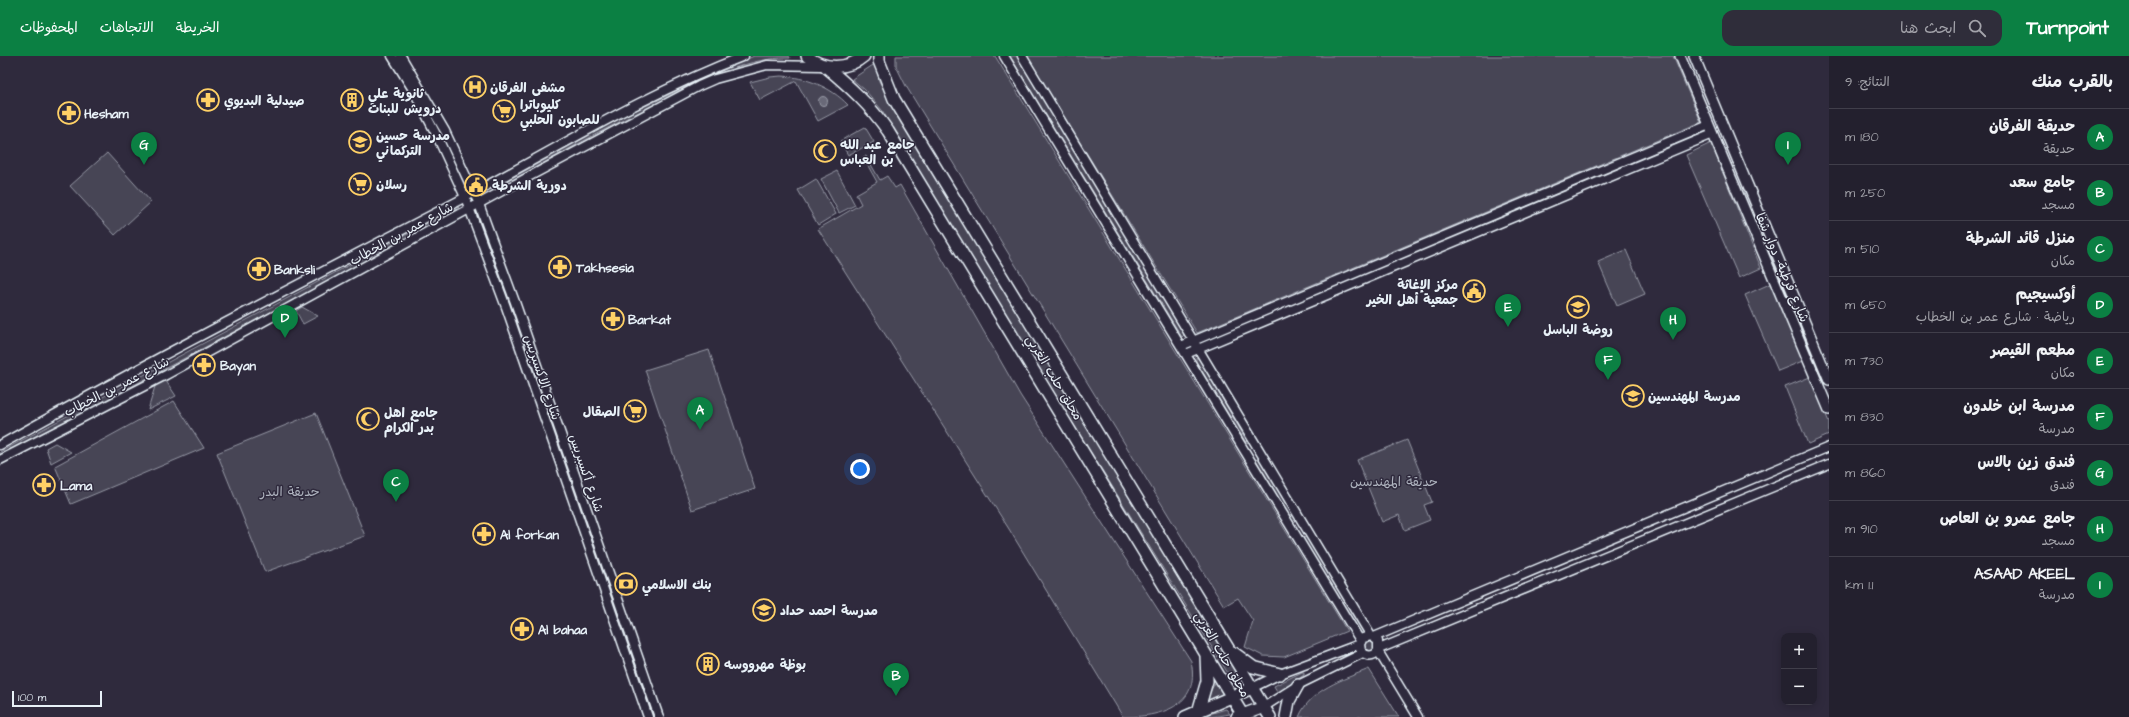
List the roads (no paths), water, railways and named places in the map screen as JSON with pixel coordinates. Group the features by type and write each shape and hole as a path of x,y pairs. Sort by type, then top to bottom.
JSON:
{"main road":[{"name":"محلق حلب الغربي","path":"807,56 824,66 858,93 874,111 888,131 1206,652 1241,717"},
{"path":"824,66 848,65 864,56"},
{"name":"محلق حلب الغربي","path":"879,56 879,61 894,100 1270,717"},
{"name":"شارع قرطبة- دوار شفا","path":"1680,56 1829,410"},
{"path":"1694,56 1829,380"},
{"path":"1789,315 1800,310"},
{"path":"1228,648 1253,667 1280,674"},
{"path":"1198,712 1207,681 1206,652"},
{"path":"1286,717 1287,706 1298,685"},
{"path":"1185,717 1232,698 1252,688"},
{"path":"1241,717 1264,707"}],"street":[{"name":"شارع الاكسبريس","path":"392,56 412,88 437,136 465,197 508,314 648,717"},
{"name":"شارع أكسبريس","path":"402,56 445,131 479,204 515,302 659,717"},
{"name":"شارع عمر بن الخطاب","path":"0,445 465,197 631,106 718,66 744,56"},
{"path":"1004,56 1291,527 1360,643 1360,649 1363,653"},
{"path":"1022,56 1302,521 1373,637 1379,643 1378,650 1418,717"},
{"name":"شارع عمر بن الخطاب","path":"0,460 166,375 469,209 715,79 767,65 824,66"},
{"path":"1181,346 1619,163 1711,130"},
{"path":"1186,354 1623,172 1711,130"},
{"path":"1619,163 1623,172"},
{"path":"1502,212 1505,221"},
{"path":"1407,252 1411,260"},
{"path":"1245,451 1256,445"},
{"path":"1252,688 1280,674 1360,643 1367,636 1373,637 1829,447"},
{"path":"1264,707 1298,685 1363,653 1372,655 1378,650 1457,616 1829,464"},
{"path":"1291,527 1302,521"},
{"path":"1560,559 1566,572"},
{"path":"1451,604 1457,616"}],"water":[{"path":"821,97 825,97 827,101 825,105 821,105 819,103 819,99"}],"place":[{"name":"مشفى الفرقان","path":"475,87"},
{"name":"صيدلية البديوي","path":"208,100"},
{"name":"ثانوية علي درويش للبنات","path":"352,100"},
{"name":"كليوباترا للصابون الحلبي","path":"504,111"},
{"name":"Hesham","path":"69,113"},
{"name":"مدرسة حسين التركماني","path":"360,142"},
{"name":"جامع عبد الله بن العباس","path":"825,151"},
{"name":"فندق زين بالاس","path":"144,165"},
{"name":"ASAAD AKEEL","path":"1788,165"},
{"name":"رسلان","path":"360,184"},
{"name":"دورية الشرطة","path":"476,185"},
{"name":"Takhsesia","path":"560,267"},
{"name":"Banksli","path":"259,269"},
{"name":"مركز الإغاثة جمعية أهل الخير","path":"1474,291"},
{"name":"روضة الباسل","path":"1578,307"},
{"name":"Barkat","path":"613,319"},
{"name":"مطعم القيصر","path":"1508,327"},
{"name":"أوكسيجيم","path":"285,338"},
{"name":"جامع عمرو بن العاص","path":"1673,340"},
{"name":"Bayan","path":"204,365"},
{"name":"مدرسة ابن خلدون","path":"1608,380"},
{"name":"مدرسة المهندسين","path":"1633,396"},
{"name":"الصقال","path":"635,411"},
{"name":"جامع اهل بدر الكرام","path":"368,419"},
{"name":"حديقة الفرقان","path":"700,430"},
{"name":"Lama","path":"44,485"},
{"name":"منزل قائد الشرطة","path":"396,502"},
{"name":"Al forkan","path":"484,534"},
{"name":"بنك الاسلامي","path":"626,584"},
{"name":"مدرسة احمد حداد","path":"764,610"},
{"name":"Al bahaa","path":"522,629"},
{"name":"بوظة مهرووسه","path":"708,664"},
{"name":"جامع سعد","path":"896,696"}],"park label":[{"name":"حديقة المهندسين","path":"1394,481"},
{"name":"حديقة البدر","path":"290,491"}]}
